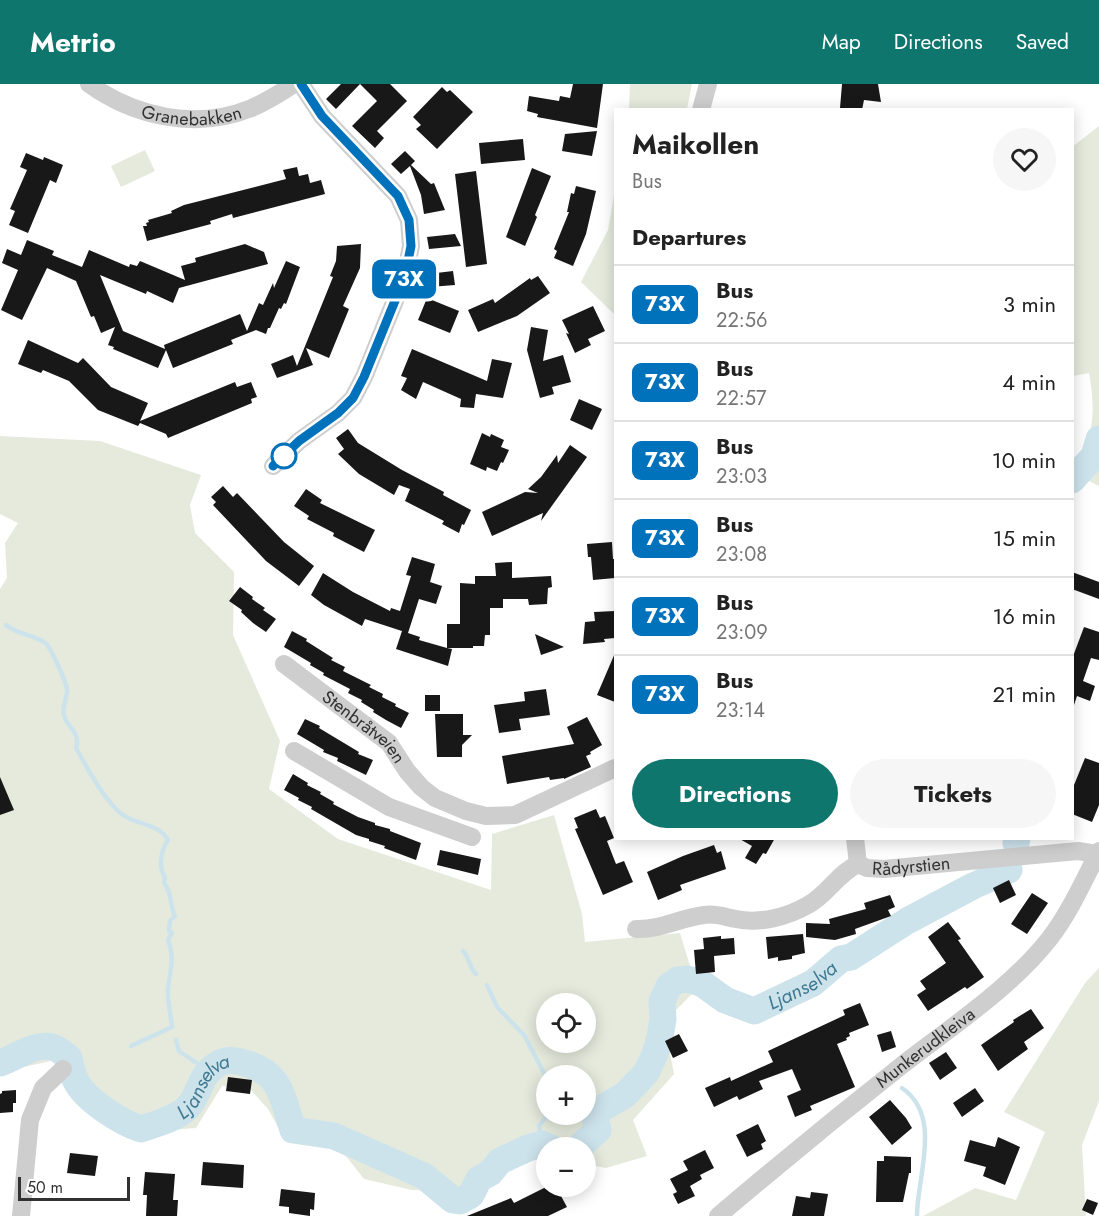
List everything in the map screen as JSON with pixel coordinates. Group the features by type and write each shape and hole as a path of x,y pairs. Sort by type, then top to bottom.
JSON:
{"street":[{"name":"Granebakken","path":"89,84 124,105 162,117 179,119 207,118 248,110 294,84"},
{"path":"273,466 299,441 338,413 353,398 364,377 405,276 411,246 409,220 398,196 322,116 302,84"},
{"path":"702,108 708,84"},
{"name":"Stenbråtveien","path":"284,664 389,743 407,771 421,787 435,798 466,811 486,816 515,815 614,768"},
{"path":"294,751 389,807 472,837"},
{"path":"424,820 435,798"},
{"path":"855,840 858,864"},
{"name":"Rådyrstien","path":"636,929 653,928 706,914 746,921 777,918 800,910 816,900 844,873 858,864 867,868 884,869 1078,851 1098,852"},
{"name":"Munkerudkleiva","path":"718,1216 822,1127 967,1015 1023,968 1050,938 1067,912 1098,852"},
{"path":"21,1216 30,1120 42,1088 63,1069"}],"shaded area":[{"path":"630,84 692,84 687,108 629,108"},
{"path":"1099,126 1099,486 1074,474 1074,464 1081,455 1090,433 1093,410 1089,373 1074,376 1074,145"},
{"path":"145,150 155,171 121,187 111,166"},
{"path":"614,195 614,314 581,282 608,230"},
{"path":"0,436 100,441 201,475 190,505 195,533 234,572 233,635 280,741 269,789 338,839 491,890 492,834 554,815 582,914 585,942 680,933 697,989 671,1015 667,1038 674,1074 633,1120 647,1156 606,1168 596,1166 596,1137 536,1137 536,1152 458,1189 412,1190 364,1179 338,1146 282,1134 268,1109 249,1088 222,1086 196,1128 134,1133 56,1060 0,1072 0,589 7,578 5,543 18,523 0,514"},
{"path":"1099,968 1099,1101 1082,1145 1086,1216 923,1216 975,1188 1016,1200 1045,1132 1004,1112 1085,983"}],"building":[{"path":"341,84 360,84 336,109 326,99"},
{"path":"360,84 390,84 407,101 377,131 384,138 375,148 352,126 377,101"},
{"path":"573,84 603,84 597,128 537,117 538,114 527,111 529,96 559,101 560,96 570,98"},
{"path":"842,84 878,84 881,102 864,100 862,108 840,108"},
{"path":"442,87 447,92 450,90 473,112 437,149 416,129 421,125 413,117"},
{"path":"597,131 592,156 562,151 565,134"},
{"path":"523,139 525,160 481,164 479,143"},
{"path":"405,151 415,161 411,165 431,184 434,183 445,210 424,214 421,195 410,166 401,174 391,164"},
{"path":"26,153 63,165 56,183 50,180 28,233 9,225 15,211 10,209 27,170 20,167"},
{"path":"297,167 299,176 308,174 310,183 321,180 325,194 233,218 232,214 210,221 211,224 147,241 143,226 147,226 148,220 172,213 171,211 184,205 286,179 283,170"},
{"path":"532,168 551,176 525,246 506,237"},
{"path":"476,171 487,264 466,267 455,174"},
{"path":"576,186 596,191 586,234 573,266 554,258 557,251 554,249 569,212 567,212 571,193 574,194"},
{"path":"455,234 461,246 429,249 427,237"},
{"path":"27,240 54,251 52,255 82,267 89,250 129,267 130,264 137,266 140,261 185,280 181,266 196,262 195,258 245,244 264,252 268,264 179,288 173,303 147,291 146,294 100,275 123,331 165,349 164,345 240,314 247,331 259,303 263,305 273,283 274,288 286,261 300,267 286,304 284,303 281,309 279,308 266,334 256,330 231,340 233,344 173,368 166,350 158,368 108,345 115,327 101,333 94,316 91,317 76,281 47,268 22,320 1,310 18,270 2,263 7,249 21,255"},
{"path":"361,244 360,268 343,306 349,309 329,358 306,348 313,365 277,378 271,364 293,355 297,366 333,277 330,276 336,261 337,246"},
{"path":"453,271 455,285 430,287 428,274"},
{"path":"538,276 550,293 517,316 478,332 468,310 493,299 495,303 530,278 531,280"},
{"path":"427,298 459,311 450,333 418,320"},
{"path":"593,306 605,331 588,339 591,345 575,353 562,320"},
{"path":"531,327 548,330 543,361 563,355 571,382 552,387 554,394 540,398 527,350"},
{"path":"28,340 78,363 83,358 111,387 148,403 140,421 235,382 237,387 251,382 257,397 251,399 252,403 168,438 166,434 140,423 138,426 98,410 69,381 43,370 41,373 18,364"},
{"path":"412,349 487,381 492,359 512,363 503,398 476,394 474,408 460,407 461,399 423,382 416,399 401,390 407,378 401,376"},
{"path":"579,399 602,409 592,430 570,420"},
{"path":"348,429 358,443 471,510 459,533 442,524 444,521 405,501 410,489 399,485 394,495 359,474 338,454 344,449 336,438"},
{"path":"482,433 504,440 501,447 509,450 497,471 487,467 486,471 470,464"},
{"path":"570,445 587,457 541,521 543,513 492,536 482,512 525,492 538,493 528,489 541,477 557,455 558,463"},
{"path":"223,486 233,497 237,493 284,542 314,566 299,586 266,561 213,505 216,502 211,497"},
{"path":"306,489 322,500 320,503 375,530 364,552 307,519 309,516 294,506"},
{"path":"612,542 614,578 593,580 591,557 588,557 587,544"},
{"path":"412,557 435,564 430,582 442,586 436,604 419,599 408,633 365,619 362,626 311,595 323,573 390,611 391,608 400,611 411,576 406,575"},
{"path":"512,562 512,578 551,576 552,587 548,588 547,604 529,605 528,599 503,599 503,608 490,608 490,635 485,635 484,646 447,648 447,624 460,624 460,583 475,584 475,576 496,576 495,563"},
{"path":"1074,573 1099,582 1099,599 1074,590"},
{"path":"240,587 265,608 263,610 276,619 266,632 229,601"},
{"path":"614,611 614,638 604,639 605,642 583,644 585,622 595,621 594,612"},
{"path":"1084,627 1099,632 1099,660 1091,658 1083,681 1095,686 1090,701 1077,696 1074,705 1074,654"},
{"path":"292,631 333,658 331,660 345,667 343,671 371,685 369,687 383,694 382,697 409,713 401,728 373,712 374,710 361,702 362,700 348,693 350,689 323,675 324,673 310,665 311,663 284,647"},
{"path":"402,631 420,637 419,640 452,649 448,666 396,649"},
{"path":"535,634 564,647 541,655"},
{"path":"614,655 614,702 597,695"},
{"path":"546,689 550,715 519,719 521,730 499,733 494,705 525,701 524,692"},
{"path":"425,695 440,695 440,711 425,711"},
{"path":"435,714 463,714 463,735 472,735 462,745 462,757 437,757"},
{"path":"587,717 602,745 586,756 591,767 564,779 550,780 549,777 507,784 502,756 574,744 567,727"},
{"path":"305,719 320,726 319,728 359,752 358,754 373,760 366,775 337,761 338,758 323,752 324,750 297,734"},
{"path":"1085,758 1099,763 1099,805 1092,822 1074,815 1074,785"},
{"path":"293,774 321,792 320,794 334,802 333,804 375,825 421,843 416,860 356,835 298,800 299,798 284,790"},
{"path":"0,777 14,810 0,815"},
{"path":"596,809 600,818 605,816 614,838 607,841 616,864 624,861 633,882 603,895 575,829 578,828 574,818"},
{"path":"742,840 774,840 766,854 763,853 756,864 745,858 752,846"},
{"path":"714,845 717,853 721,851 726,869 680,885 682,890 658,900 647,872"},
{"path":"440,850 481,859 478,875 437,865"},
{"path":"1009,880 1016,895 1000,903 993,888"},
{"path":"1032,893 1048,903 1027,934 1011,924"},
{"path":"890,895 895,907 888,910 891,916 855,929 856,934 835,940 806,937 806,923 830,924 829,919 866,909 864,903"},
{"path":"948,922 984,977 928,1011 917,995 926,989 920,981 946,963 928,937"},
{"path":"803,934 805,953 792,956 792,959 778,961 778,957 768,959 766,937"},
{"path":"721,936 721,939 734,938 735,954 714,956 715,972 696,974 694,950 704,949 703,938"},
{"path":"860,1003 869,1025 849,1033 847,1040 837,1044 855,1087 810,1106 812,1110 795,1117 787,1096 801,1090 792,1069 759,1081 763,1089 739,1100 737,1096 714,1107 705,1088 730,1077 731,1081 773,1062 768,1051 845,1015 843,1010"},
{"path":"1031,1009 1044,1028 1024,1042 1028,1049 998,1071 981,1045"},
{"path":"891,1031 896,1047 882,1052 877,1035"},
{"path":"679,1034 688,1051 673,1058 665,1041"},
{"path":"946,1052 957,1068 940,1080 929,1063"},
{"path":"228,1077 252,1080 250,1094 226,1091"},
{"path":"975,1088 984,1101 962,1117 953,1103"},
{"path":"16,1090 13,1112 0,1113 2,1091"},
{"path":"890,1100 912,1128 892,1145 869,1117"},
{"path":"758,1124 766,1141 761,1144 763,1149 747,1157 736,1135"},
{"path":"998,1137 1020,1147 1005,1185 983,1176 986,1167 964,1161 970,1140 995,1147"},
{"path":"705,1150 714,1168 700,1175 702,1179 690,1186 695,1196 678,1204 673,1194 677,1192 670,1179 688,1170 683,1161"},
{"path":"70,1153 98,1156 95,1176 67,1173"},
{"path":"884,1156 911,1157 911,1173 909,1173 903,1202 876,1202 877,1161 884,1161"},
{"path":"203,1162 244,1165 243,1188 201,1185"},
{"path":"145,1172 175,1174 173,1200 178,1200 177,1216 146,1216 147,1195 143,1195"},
{"path":"281,1189 315,1193 314,1210 310,1209 310,1216 289,1213 289,1207 279,1206"},
{"path":"536,1192 536,1197 562,1197 567,1207 548,1216 467,1216 511,1198 514,1203"},
{"path":"811,1192 828,1194 824,1216 792,1216 796,1196 810,1198"},
{"path":"1087,1199 1098,1203 1093,1215 1082,1210"}],"waterway":[{"name":"Ljanselva","path":"1074,478 1094,456 1099,439"},
{"path":"6,625 15,631 44,642 50,650 67,688 64,712 77,738 76,748 105,796 123,815 151,826 168,840 162,853 161,864 165,877 164,883 169,891 175,916 170,921 169,931 172,933 168,940 172,958 168,994 172,1027 131,1046"},
{"name":"Ljanselva","path":"590,1137 598,1130 595,1117 599,1110 625,1095 646,1073 660,1037 663,1019 662,1001 669,986 678,980 688,979 703,984 725,1000 754,1011 813,983 841,959 851,957 907,921 1009,870"},
{"path":"463,951 476,974"},
{"path":"487,985 497,1007 524,1035 540,1065"},
{"path":"176,1040 179,1051 201,1066 205,1075"},
{"name":"Ljanselva","path":"0,1063 26,1051 45,1046 52,1047 69,1058 75,1078 87,1096 114,1116 141,1129 171,1118 187,1108 205,1076 215,1066 227,1061 255,1066 265,1072 278,1087 293,1130 334,1136 424,1176 453,1200 460,1201 471,1195 479,1179 490,1173 500,1161 536,1146"},
{"path":"902,1088 914,1100 922,1114 925,1130 917,1216"},
{"path":"540,1125 541,1137"}],"bus line":[{"name":"73X","path":"273,466 307,434 348,405 359,389 405,276 411,246 409,220 398,196 322,116 301,84"}]}
